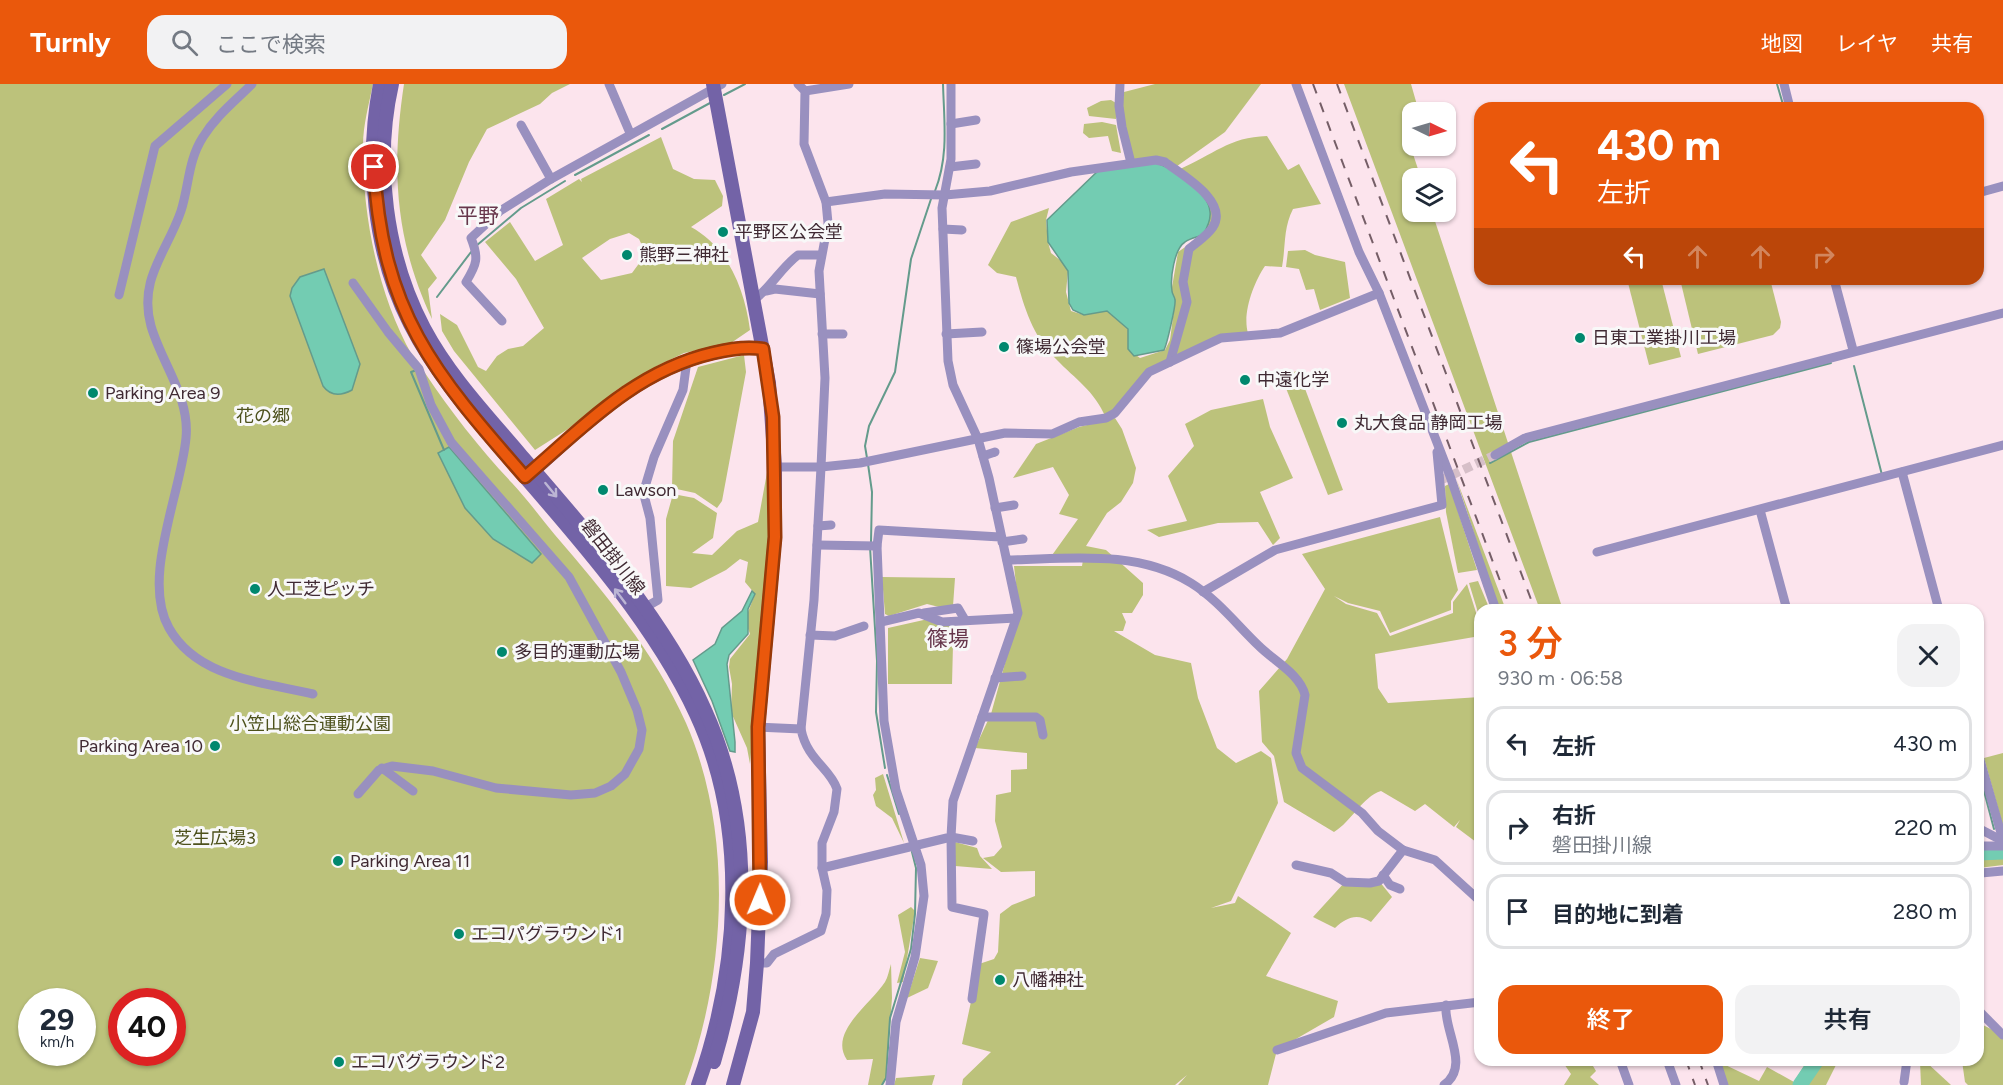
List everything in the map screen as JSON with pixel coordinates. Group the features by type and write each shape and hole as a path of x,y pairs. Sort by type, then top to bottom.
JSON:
{"main road":[{"name":"磐田掛川線","path":"380,84 373,153 376,206 385,257 396,295 410,324 442,377 464,406 530,473 644,609 675,654 705,709 726,770 738,831 742,889 738,955 725,1023 708,1085"},
{"name":"磐田掛川線","path":"392,84 385,126 385,180 400,271 424,328 446,365 530,473 652,638 678,680 708,744 727,822 732,891 725,973 706,1063 698,1085"},
{"path":"717,85 770,394 775,467 775,537 758,727 761,862 757,963 753,1012 733,1085"},
{"path":"530,473 620,396 655,373 687,360 729,350 752,347 763,349"}],"street":[{"path":"119,295 155,146 227,84"},
{"path":"252,84 219,114 201,139 193,159 181,210 154,265 151,281 149,314 152,327 183,401 187,427 185,451 159,571 158,596 169,628 180,645 202,663 228,673 313,694"},
{"path":"609,84 630,133"},
{"path":"757,963 767,963 774,954 822,931 826,914 827,890 822,868 822,843 834,812 837,789 812,758 803,741 801,729 817,545 825,378 820,294 821,255 828,224 826,202 804,144 802,87 849,84"},
{"path":"951,84 950,167 936,194 943,229 946,334 953,385 978,438 1016,602 1016,618 953,801 952,907 984,914 972,999"},
{"path":"1120,84 1119,106 1131,163"},
{"path":"1296,84 1359,252 1379,292 1436,441 1494,604"},
{"path":"1784,84 1788,102"},
{"path":"502,321 466,282 478,254 471,238 500,211 551,179 717,85"},
{"path":"951,124 965,124 976,120"},
{"path":"521,125 551,179"},
{"path":"826,202 885,194 990,191 1071,172 1156,160 1165,162 1210,197 1216,213 1215,224 1209,233 1189,249 1183,282 1187,302 1170,362"},
{"path":"950,167 976,164"},
{"path":"1984,191 2003,186"},
{"path":"943,229 962,230"},
{"path":"754,300 766,291 782,270 798,255 821,255"},
{"path":"353,283 388,332 419,369 431,405 451,442 569,577 621,672 637,710 642,730 639,749 625,774 604,789 579,795 496,788 423,769 392,766 382,768 358,794"},
{"path":"1836,285 1853,350"},
{"path":"766,291 775,289 820,294"},
{"path":"775,467 821,467 860,463 1005,433 1052,434 1080,422 1106,418 1115,413 1149,372 1221,338 1280,333 1379,292"},
{"path":"1495,455 1525,438 1853,350 2003,313"},
{"path":"946,334 982,332"},
{"path":"822,334 843,334"},
{"path":"644,609 658,600 645,487 654,457 682,390 687,360"},
{"path":"1203,592 1275,550 1442,505 1436,441"},
{"path":"1597,552 2003,445"},
{"path":"983,456 995,452"},
{"path":"1902,472 1937,604"},
{"path":"995,508 1014,505"},
{"path":"1760,510 1784,604"},
{"path":"818,526 831,525"},
{"path":"890,1085 896,1022 915,957 924,896 916,845 897,790 884,721 877,546 879,530 1023,539"},
{"path":"817,545 877,546"},
{"path":"1007,560 1137,561 1190,582 1274,661 1298,679 1303,687 1305,695 1296,753 1302,768 1362,813 1378,831 1403,850 1435,860 1474,896"},
{"path":"881,622 922,614 942,622 1016,618"},
{"path":"810,635 835,636 864,626"},
{"path":"995,678 1022,676"},
{"path":"982,717 1036,717 1040,720 1043,735"},
{"path":"758,727 801,729"},
{"path":"382,768 413,791"},
{"path":"1984,769 1998,806 2003,840"},
{"path":"1984,831 2003,840"},
{"path":"822,868 951,837 973,841"},
{"path":"1984,846 2003,846"},
{"path":"1296,865 1331,873 1345,882 1357,884 1379,881 1403,850"},
{"path":"1984,873 2003,871"},
{"path":"1383,876 1390,885 1400,889"},
{"path":"1277,1050 1386,1013 1474,1003"},
{"path":"1446,1005 1445,1016 1456,1059 1448,1084"},
{"path":"1984,1017 2003,1035"},
{"path":"1622,1066 1629,1085"},
{"path":"1669,1066 1676,1085"},
{"path":"1718,1066 1724,1085"},
{"path":"1904,1082 1906,1066"}],"green space":[{"name":"小笠山総合運動公園","path":"0,84 373,84 363,137 366,201 375,257 401,333 415,360 477,444 523,495 592,579 644,648 686,723 701,766 712,810 718,857 719,904 716,951 709,997 699,1042 685,1085 0,1085"},
{"path":"404,84 570,84 552,93 540,104 487,129 469,162 445,220 421,255 437,278 428,289 432,319 410,261 399,204 398,146"},
{"path":"1155,84 1261,84 1225,132 1173,169 1135,163 1120,117 1124,92"},
{"path":"1344,84 1411,84 1416,102 1402,102 1402,156 1414,156 1418,168 1402,168 1402,222 1435,222 1561,604 1538,604"},
{"path":"1111,100 1116,103 1116,119 1089,116 1087,108 1101,101"},
{"path":"1102,122 1116,125 1121,153 1112,151 1108,136 1089,138 1083,133 1084,124"},
{"path":"1267,136 1288,170 1299,164 1321,204 1293,209 1286,230 1282,267 1265,266 1253,289 1248,307 1248,333 1220,337 1162,365 1106,418 1096,400 1041,341 1026,310 1016,277 997,273 988,265 1011,222 1049,208 1046,220 1048,242 1051,253 1065,264 1068,271 1066,292 1071,311 1084,315 1107,311 1128,329 1128,349 1140,358 1165,350 1170,340 1175,302 1171,293 1178,252 1204,234 1210,216 1180,169 1231,143"},
{"path":"661,137 673,169 694,179 715,180 723,196 722,206 691,227 715,246 725,258 739,285 750,330 731,343 684,353 657,366 618,389 568,429 535,450 454,351 442,331 440,314 457,325 478,367 486,371 497,356 508,349 523,346 544,328 516,279 485,242 510,222 535,261 563,245 546,199 579,179 582,182 581,179","holes":["629,233 639,239 646,254 632,273 601,280 582,258 610,239"]},
{"path":"1305,250 1315,255 1345,262 1350,298 1320,310 1314,289 1306,290 1299,269 1286,267 1288,251"},
{"path":"1629,285 1663,285 1681,357 1649,365"},
{"path":"1681,285 1772,285 1781,322 1780,328 1773,335 1698,354"},
{"path":"744,355 746,372 722,501 717,508 695,493 672,488 673,441 698,367"},
{"path":"1298,370 1343,490 1328,495 1282,378"},
{"path":"1263,399 1270,427 1293,478 1260,492 1280,538 1273,545 1258,522 1218,523 1159,537 1147,530 1187,521 1168,476 1194,446 1185,424 1211,410"},
{"path":"1115,418 1122,429 1136,468 1133,483 1121,502 1107,513 1086,546 1106,550 1143,583 1143,595 1132,613 1122,613 1126,622 1123,631 1114,631 1155,655 1191,663 1198,698 1217,748 1236,763 1261,751 1271,758 1278,803 1231,901 1211,908 1235,903 1238,896 1291,933 1266,976 1338,1001 1334,1017 1277,1050 1268,1085 1178,1085 1187,1075 1175,1085 962,1085 963,1079 991,1052 962,1044 979,964 994,959 998,952 1000,914 1012,905 1035,896 1035,871 1001,872 983,858 994,856 1002,847 995,821 996,795 1011,792 1011,770 1027,769 1027,753 975,748 991,714 1019,612 1014,566 1082,566 1083,560 1050,558 1078,519 1059,514 1069,495 1053,467 1013,478 1036,444 1079,427"},
{"path":"770,456 771,522 750,764 747,748 731,712 732,684 729,667 730,659 750,634 745,620 755,594 745,582 748,562 740,559 726,570 691,588 666,586 666,519 673,494 694,498 717,513 713,538 692,553 712,555 737,531 758,522"},
{"path":"1456,478 1504,604 1497,604"},
{"path":"1449,484 1477,570 1458,573 1446,512 1445,486"},
{"path":"1440,517 1458,590 1451,601 1451,610 1390,633 1380,611 1348,603 1334,596 1346,604 1377,613 1390,636 1453,613 1453,602 1467,584 1474,606 1474,637 1375,654 1378,688 1388,703 1474,697 1474,840 1456,827 1460,820 1454,827 1425,804 1415,811 1381,791 1368,798 1334,832 1284,802 1274,756 1262,742 1259,691 1287,659 1325,589 1302,554"},
{"path":"882,577 955,578 953,606 947,609 927,604 889,616 885,614"},
{"path":"1478,581 1488,604 1475,604 1469,583"},
{"path":"937,617 958,632 960,637 953,645 952,684 888,684 888,628"},
{"path":"2003,753 2003,826 1984,758"},
{"path":"883,774 904,843 892,818 876,806 873,795 876,790 875,778"},
{"path":"955,842 977,848 980,856 992,869 955,866"},
{"path":"2003,848 2003,865 1984,867 1984,849"},
{"path":"1379,881 1392,897 1371,922 1357,917 1344,921 1335,928 1313,917 1345,882"},
{"path":"911,907 915,911 903,982 897,983 905,952 898,915"},
{"path":"920,958 938,961 928,988 907,998"},
{"path":"891,964 892,998 886,1078 882,1085 868,1085 873,1059 847,1060 843,1050 843,1039 854,1019 885,982"},
{"path":"1984,1026 2003,1035 2003,1085 1968,1085 1965,1082 1963,1066 1984,1066"},
{"path":"1565,1066 1593,1066 1596,1071 1590,1077 1599,1085 1564,1085 1571,1074"},
{"path":"1719,1066 1728,1066 1759,1081 1767,1067 1794,1082 1804,1066 1836,1066 1826,1085 1726,1085"},
{"path":"1920,1066 1930,1066 1951,1085 1921,1085"},
{"path":"935,1075 932,1085 894,1085 896,1078"}],"shaded area":[{"path":"1154,163 1179,174 1196,188 1208,204 1210,218 1203,235 1185,242 1178,251 1172,272 1172,292 1175,303 1164,350 1134,356 1128,349 1128,329 1107,311 1084,315 1073,310 1069,303 1068,271 1048,242 1047,220 1101,168"},
{"path":"324,269 360,364 352,390 340,394 333,394 323,386 290,296 292,288 300,277"},
{"path":"449,447 541,554 532,563 493,539 465,508 438,453"},
{"path":"752,591 755,594 748,609 748,634 729,655 727,664 735,752 730,751 712,701 693,660 715,644 722,628 742,611"}],"waterway":[{"path":"724,95 745,84"},
{"path":"935,191 944,152 943,84"},
{"path":"1777,84 1782,102"},
{"path":"662,129 710,103"},
{"path":"575,175 649,135"},
{"path":"476,246 521,208 565,181"},
{"path":"867,458 865,446 869,426 895,372 911,259 931,199"},
{"path":"437,297 471,252"},
{"path":"1490,463 1529,442 1831,363"},
{"path":"1854,366 1882,475"},
{"path":"414,371 411,372 444,450"},
{"path":"868,464 872,492 871,542"},
{"path":"870,547 877,661 876,712 885,768"},
{"path":"887,775 899,814"},
{"path":"1984,791 1994,829"},
{"path":"882,1085 886,1078 890,1018 911,949 915,914 916,868 912,852"},
{"path":"1984,853 2003,852"},
{"path":"1800,1085 1813,1066"}],"tunnel":[{"path":"1439,481 1495,455"}],"railway":[{"path":"1313,84 1509,604"},
{"path":"1337,84 1533,604"},
{"path":"1688,1066 1695,1085"},
{"path":"1701,1066 1708,1085"}],"place":[{"name":"平野区公会堂","path":"723,232"},
{"name":"熊野三神社","path":"627,255"},
{"name":"日東工業掛川工場","path":"1580,338"},
{"name":"篠場公会堂","path":"1004,347"},
{"name":"中遠化学","path":"1245,380"},
{"name":"Parking Area 9","path":"93,393"},
{"name":"丸大食品 静岡工場","path":"1342,423"},
{"name":"Lawson","path":"603,490"},
{"name":"人工芝ピッチ","path":"255,589"},
{"name":"多目的運動広場","path":"502,652"},
{"name":"Parking Area 10","path":"215,746"},
{"name":"Parking Area 11","path":"338,861"},
{"name":"エコパグラウンド1","path":"459,934"},
{"name":"八幡神社","path":"1000,980"},
{"name":"エコパグラウンド2","path":"339,1062"}],"district":[{"name":"平野","path":"478,215"},
{"name":"篠場","path":"948,638"}],"route":[{"path":"374,167 376,206 387,266 396,295 410,324 431,361 464,406 525,477 603,408 655,373 700,356 752,347 763,349 773,417 775,537 758,727 761,779 760,900"}],"park label":[{"name":"花の郷","path":"263,416"},
{"name":"芝生広場3","path":"215,838"}]}
